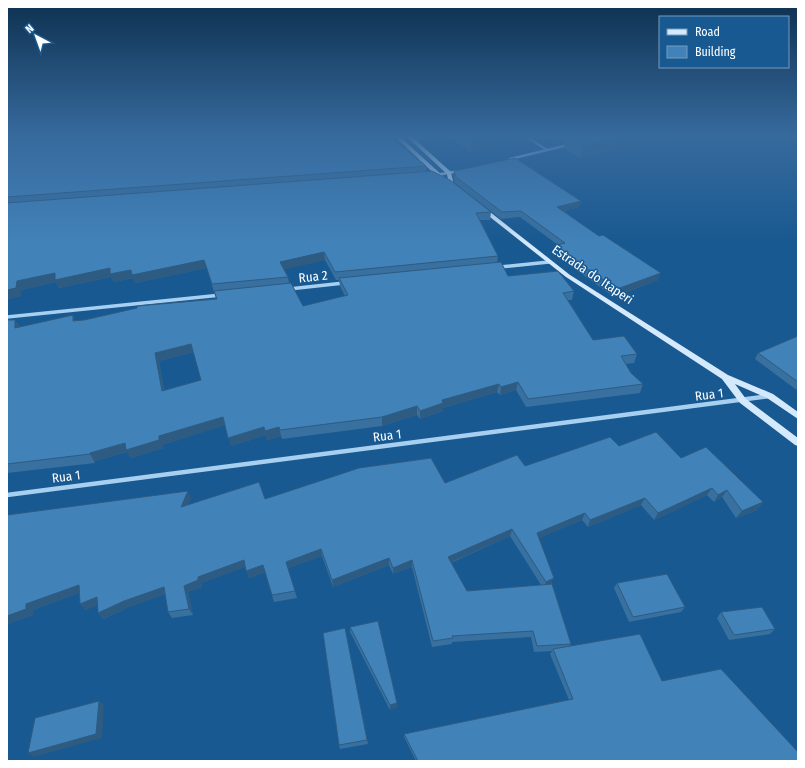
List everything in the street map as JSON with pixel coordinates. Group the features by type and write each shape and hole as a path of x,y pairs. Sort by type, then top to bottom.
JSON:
{"street":[{"path":"433,171 458,190"},
{"path":"446,171 448,173 452,185"},
{"path":"429,176 459,171"},
{"name":"Estrada do Itaperi","path":"476,204 549,262 725,377 770,396 798,416"},
{"path":"494,268 549,262"},
{"name":"Rua 2","path":"282,289 353,282"},
{"path":"7,317 227,295"},
{"name":"Estrada do Itaperi","path":"725,377 743,401 798,443"},
{"name":"Rua 1","path":"7,495 743,401 770,396"}],"building":[{"path":"7,171 361,171 7,197"},
{"path":"432,171 450,180 491,212 476,213 498,256 335,272 324,252 280,262 288,277 212,284 204,260 132,275 131,270 110,274 110,268 55,280 55,273 17,281 16,288 7,290 7,203"},
{"path":"454,171 535,171 581,201 557,207 599,236 603,235 661,273 617,289 554,246 565,243 521,211 502,212 456,177"},
{"path":"501,262 508,276 558,271 574,291 563,293 593,340 624,336 637,354 621,356 631,373 643,384 528,399 518,382 501,387 499,384 442,400 443,403 420,411 417,406 382,417 280,430 279,427 265,431 264,427 228,438 223,417 159,436 159,440 126,450 125,443 90,454 7,464 7,320 15,320 15,328 73,315 73,321 84,320 137,308 137,306 217,299 214,291 291,283 303,306 348,295 339,278","holes":["191,344 201,380 162,391 155,353"]},
{"path":"798,336 798,382 758,353"},
{"path":"656,432 681,458 706,447 763,502 742,511 727,490 718,495 712,488 658,513 645,498 590,520 585,513 537,533 554,578 546,582 512,529 448,557 467,591 552,584 571,644 537,646 533,631 452,636 453,638 433,641 412,560 393,568 389,558 332,580 321,549 286,562 295,591 272,595 263,565 246,571 244,560 198,577 198,580 184,586 189,609 168,612 164,587 124,601 98,613 97,597 80,604 79,585 26,604 26,609 7,616 7,515 188,491 181,507 259,482 265,499 359,468 431,458 445,483 517,455 525,466 610,437 619,446"},
{"path":"667,574 685,607 633,617 617,583"},
{"path":"762,607 775,629 734,635 721,612"},
{"path":"378,621 397,703 390,705 350,627"},
{"path":"345,628 367,740 339,745 323,633"},
{"path":"640,634 662,681 721,669 798,752 798,761 418,761 404,734 573,699 553,649"},
{"path":"99,701 96,734 28,753 35,718"}]}
